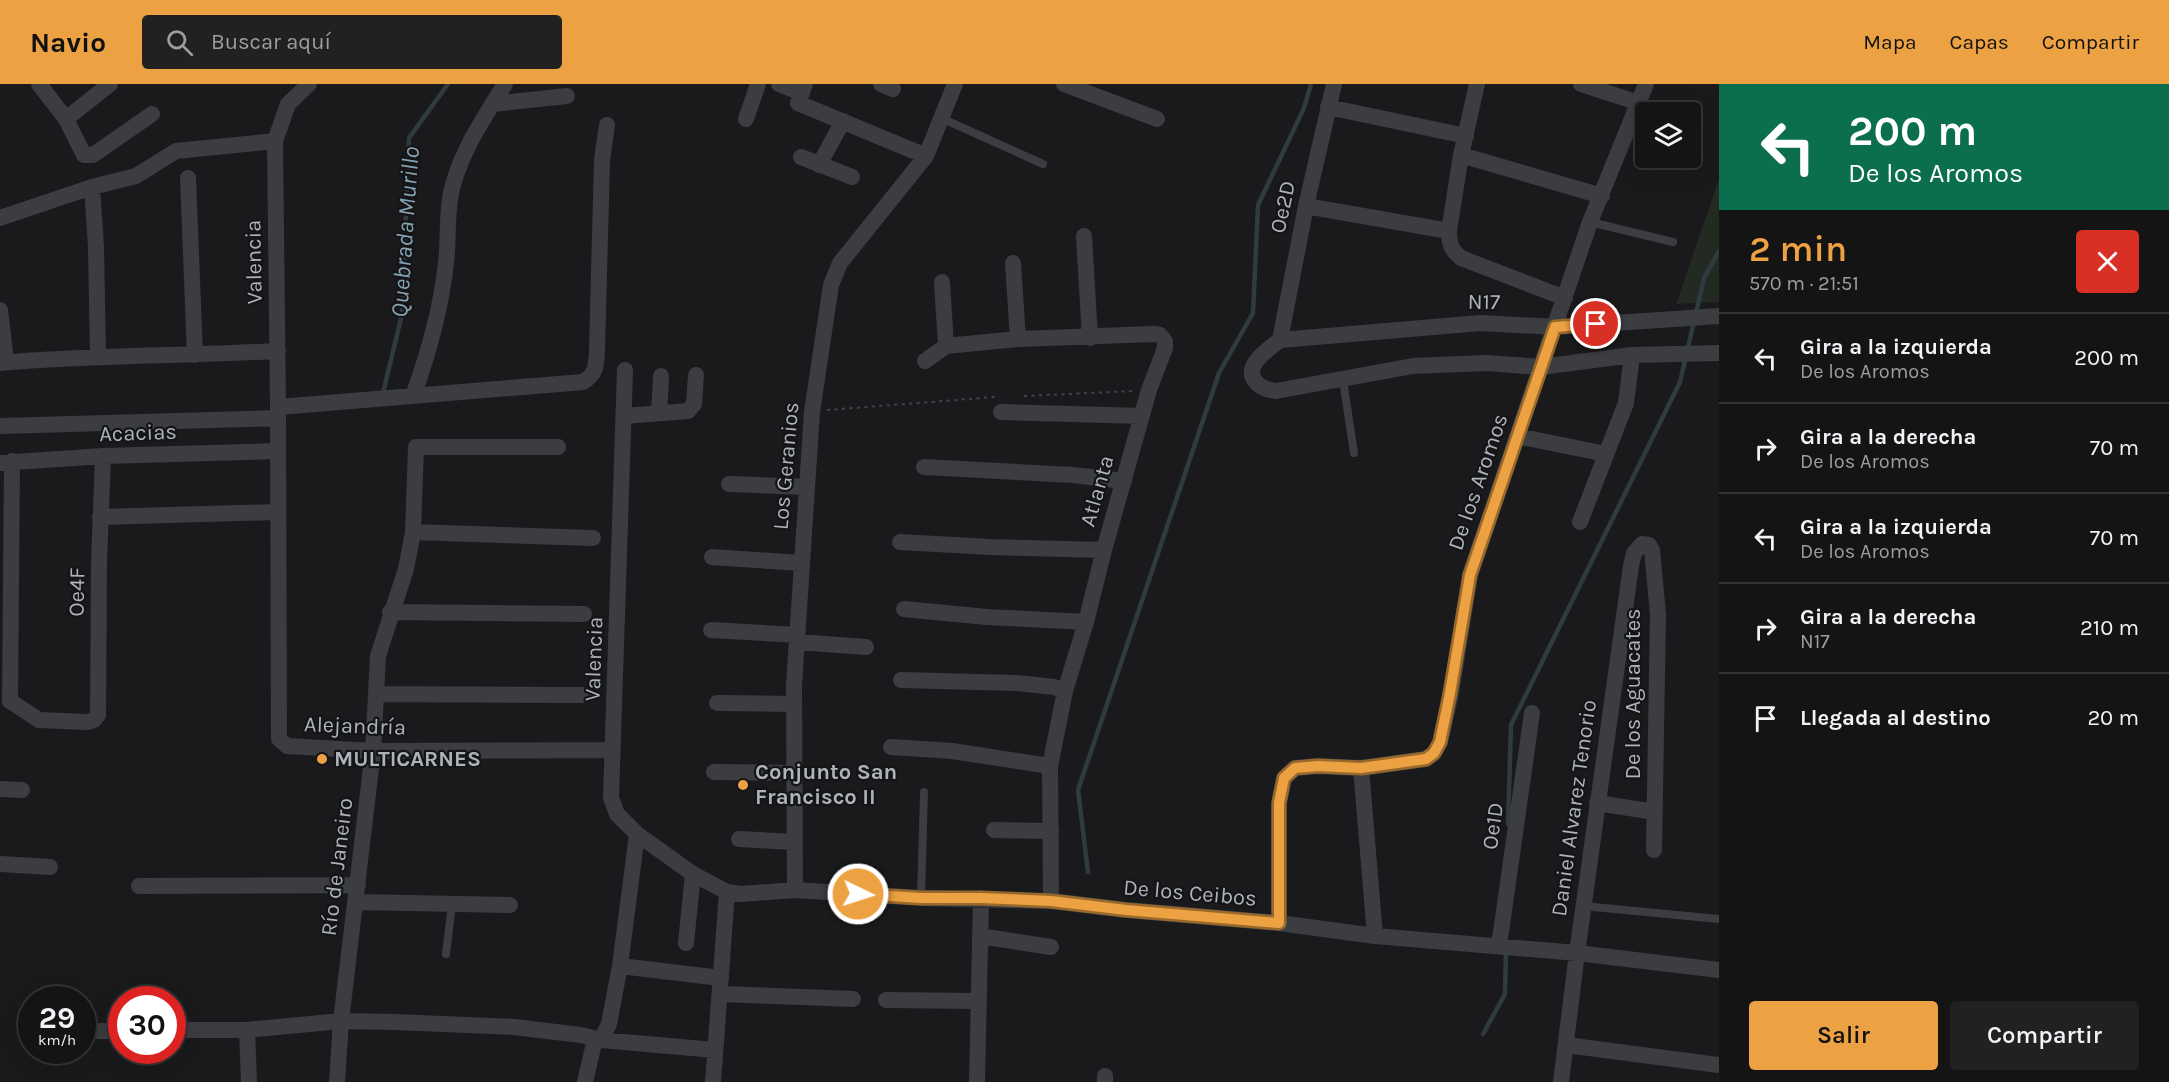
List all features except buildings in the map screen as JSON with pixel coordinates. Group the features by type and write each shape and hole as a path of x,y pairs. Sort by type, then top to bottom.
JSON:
{"street":[{"path":"39,84 66,119 87,157 152,114"},
{"path":"66,119 111,84"},
{"name":"Valencia","path":"278,451 275,141 288,104 309,84"},
{"path":"413,396 425,363 439,308 446,263 452,187 467,146 505,84"},
{"path":"746,119 758,84"},
{"path":"779,84 801,93 843,121 926,156"},
{"name":"Los Geranios","path":"795,890 794,704 801,563 812,412 831,285 840,263 926,156 955,84"},
{"path":"1065,84 1157,118"},
{"name":"Oe2D","path":"1280,340 1306,206 1334,84"},
{"path":"1477,84 1461,155 1449,242 1454,252 1461,258 1565,298"},
{"path":"1581,84 1636,102"},
{"name":"De los Aromos","path":"1639,102 1646,84"},
{"path":"492,104 567,96"},
{"path":"1328,107 1466,136"},
{"name":"De los Aromos","path":"1279,923 1279,803 1284,778 1295,768 1318,766 1361,768 1426,759 1434,753 1440,742 1470,575 1590,222 1635,113"},
{"path":"819,165 843,121"},
{"path":"0,426 278,412 413,396 583,382 592,376 596,358 602,160 608,125"},
{"path":"0,218 136,176 176,151 275,141"},
{"path":"1461,155 1602,196"},
{"path":"801,157 852,177"},
{"path":"188,178 195,355"},
{"path":"92,188 96,247 98,356"},
{"path":"1306,206 1449,231"},
{"path":"1084,236 1090,338"},
{"path":"1013,263 1018,339"},
{"path":"942,282 946,346"},
{"path":"0,310 3,362 98,356 278,351"},
{"name":"N17","path":"1280,340 1481,323 1555,327 1719,316"},
{"name":"Atlanta","path":"925,361 946,346 1018,339 1154,334 1163,337 1165,348 1149,390 1065,691 1050,766 1051,901"},
{"path":"1280,340 1257,360 1252,370 1254,379 1262,387 1271,390 1296,388 1413,366 1487,363 1541,367 1632,355 1719,353"},
{"path":"1580,522 1626,403 1632,355"},
{"name":"Valencia","path":"625,370 611,798 617,814 637,834 693,874 727,892"},
{"path":"624,416 688,411 694,404 696,375"},
{"path":"659,413 661,376"},
{"path":"1003,405 1142,416"},
{"path":"1517,436 1606,454"},
{"name":"Río de Janeiro","path":"336,1082 341,1021 373,751 378,656 390,612 406,568 413,532 416,447 558,447"},
{"name":"Acacias","path":"6,462 103,456 278,451"},
{"name":"Alejandría","path":"278,451 279,739 287,746 373,751 613,750"},
{"name":"Oe4F","path":"5,701 39,720 88,723 98,715 100,517 103,456"},
{"path":"5,701 6,462"},
{"path":"924,467 1073,475 1124,481"},
{"path":"729,484 807,488"},
{"path":"100,517 278,512"},
{"path":"413,532 593,538"},
{"path":"900,542 1104,550"},
{"name":"Daniel Alvarez Tenorio","path":"1561,1082 1576,953 1631,566 1634,553 1642,544"},
{"name":"De los Aguacates","path":"1642,544 1648,545 1652,550 1658,614 1654,850"},
{"path":"712,557 801,563"},
{"path":"904,609 987,617 1086,622"},
{"path":"390,612 584,614"},
{"path":"711,630 866,647"},
{"path":"901,680 1017,683 1054,687 1065,691"},
{"path":"376,694 585,695"},
{"path":"717,703 794,704"},
{"name":"Oe1D","path":"1498,946 1532,713"},
{"path":"891,747 962,752 1050,766"},
{"path":"1361,768 1375,936"},
{"path":"714,772 794,773"},
{"path":"0,789 22,790"},
{"path":"1597,803 1655,812"},
{"path":"994,830 1050,831"},
{"path":"585,1082 598,1039 609,1024 620,966 637,834"},
{"path":"739,839 794,842"},
{"path":"0,864 50,867"},
{"path":"686,942 693,874"},
{"path":"139,886 357,893 452,904 510,905"},
{"name":"De los Ceibos","path":"727,892 741,894 795,890 921,898 1051,901 1279,923 1375,936 1576,953 1719,970"},
{"path":"713,1082 727,892"},
{"path":"976,1082 981,898"},
{"path":"980,936 1051,947"},
{"path":"620,966 721,986 853,999"},
{"path":"886,1000 978,1001"},
{"path":"186,1030 247,1030 341,1021 514,1027 598,1039 716,1050"},
{"path":"247,1030 249,1082"},
{"path":"1566,1045 1719,1065"}],"lane":[{"path":"941,118 1043,164"},
{"path":"1590,222 1673,242"},
{"path":"1343,380 1354,453"},
{"path":"921,898 924,792"},
{"path":"446,954 452,904"},
{"path":"1583,906 1719,919"}],"path":[{"path":"1018,396 1149,390"},
{"path":"812,412 1003,405"}],"shaded area":[{"path":"1719,179 1719,302 1676,304"}],"waterway":[{"name":"Quebrada Murillo","path":"384,389 402,314 409,138 448,84"},
{"path":"1088,872 1078,790 1219,373 1253,313 1258,205 1304,108 1311,84"},
{"path":"1696,313 1704,278 1719,251"},
{"path":"1508,824 1511,725 1680,382 1694,321"},
{"path":"1483,1034 1505,994 1506,949"}],"place":[{"name":"MULTICARNES","path":"322,759"},
{"name":"Conjunto San Francisco II","path":"743,785"}],"route":[{"path":"858,894 1051,901 1279,923 1279,803 1284,778 1295,768 1318,766 1361,768 1426,759 1434,753 1440,742 1450,693 1470,575 1555,327 1596,324"}]}
